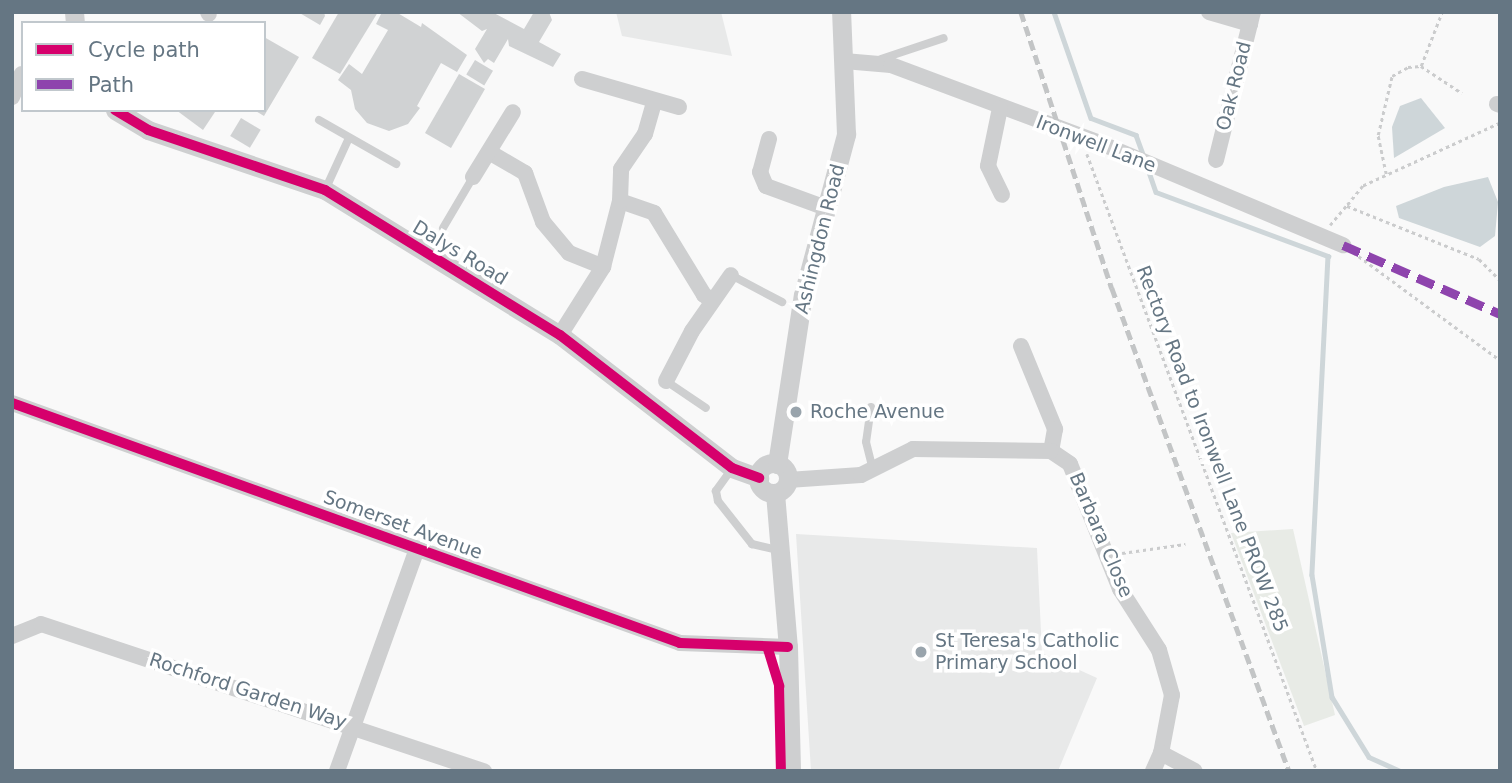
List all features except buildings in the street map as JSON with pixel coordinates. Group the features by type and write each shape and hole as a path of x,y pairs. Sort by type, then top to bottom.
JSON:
{"street":[{"name":"Ashingdon Road","path":"791,771 788,647 779,550 780,479 803,295 846,134 841,12"},
{"path":"1209,12 1251,18"},
{"name":"Oak Road","path":"1216,160 1251,18"},
{"name":"Ironwell Lane","path":"844,61 872,61 1081,136 1343,245"},
{"path":"12,97 21,76"},
{"path":"582,79 654,102 679,107"},
{"path":"560,335 603,267 621,201 621,169 645,134 654,102"},
{"path":"1000,108 988,166 1002,195"},
{"name":"Dalys Road","path":"118,112 148,131 325,190 560,335 733,468 759,478 762,487 780,479"},
{"path":"472,177 513,112"},
{"path":"769,139 760,172 766,186 826,208"},
{"path":"489,152 525,173 543,222 569,253 603,267"},
{"path":"621,201 654,213 704,295 712,300"},
{"path":"666,381 712,300 731,275"},
{"path":"780,479 861,475 912,449 1051,451 1055,429 1021,346"},
{"name":"Somerset Avenue","path":"12,402 680,643 788,647"},
{"name":"Barbara Close","path":"1051,451 1070,464 1120,589 1159,650 1172,695 1161,753 1153,771"},
{"path":"337,771 351,725 416,549"},
{"name":"Rochford Garden Way","path":"12,636 41,624 484,771"},
{"path":"1161,753 1195,771"}],"lane":[{"path":"872,61 944,38"},
{"path":"319,120 348,140 396,164"},
{"path":"325,190 348,140"},
{"path":"443,228 472,177"},
{"path":"731,275 782,302"},
{"path":"666,381 706,408"},
{"path":"871,407 866,442 873,470"},
{"path":"733,468 716,491 718,501 752,544 779,550"}],"path":[{"path":"1421,66 1442,12"},
{"path":"1386,174 1378,135 1392,76 1408,67 1421,66 1462,93"},
{"path":"1331,224 1363,186 1500,122"},
{"path":"1347,206 1479,259 1500,280"},
{"path":"1343,245 1500,360"},
{"path":"1105,555 1185,544"}],"shaded area":[{"path":"616,12 721,12 732,56 622,36"},
{"path":"1421,98 1445,128 1394,158 1392,127 1400,106"},
{"path":"1488,177 1498,202 1495,236 1480,247 1399,218 1396,206 1444,187"},
{"path":"1293,529 1335,715 1304,726 1231,533"},
{"name":"St Teresa's Catholic Primary School","path":"796,534 1037,548 1042,653 1097,678 1058,771 811,771"}],"waterway":[{"path":"1054,12 1091,118 1136,135 1144,157"},
{"path":"1148,169 1156,192 1328,256 1312,575 1332,697 1369,757 1401,771"}],"railway":[{"path":"1021,12 1112,288 1289,771"}],"marked path":[{"path":"1343,245 1500,314"}],"cycle path":[{"path":"118,112 148,130 325,190 560,335 732,468 759,478"},
{"path":"12,403 680,643 788,647"},
{"path":"768,649 779,686 781,771"}],"place":[{"name":"Roche Avenue","path":"796,412"},
{"name":"St Teresa's Catholic Primary School","path":"921,652"}]}
